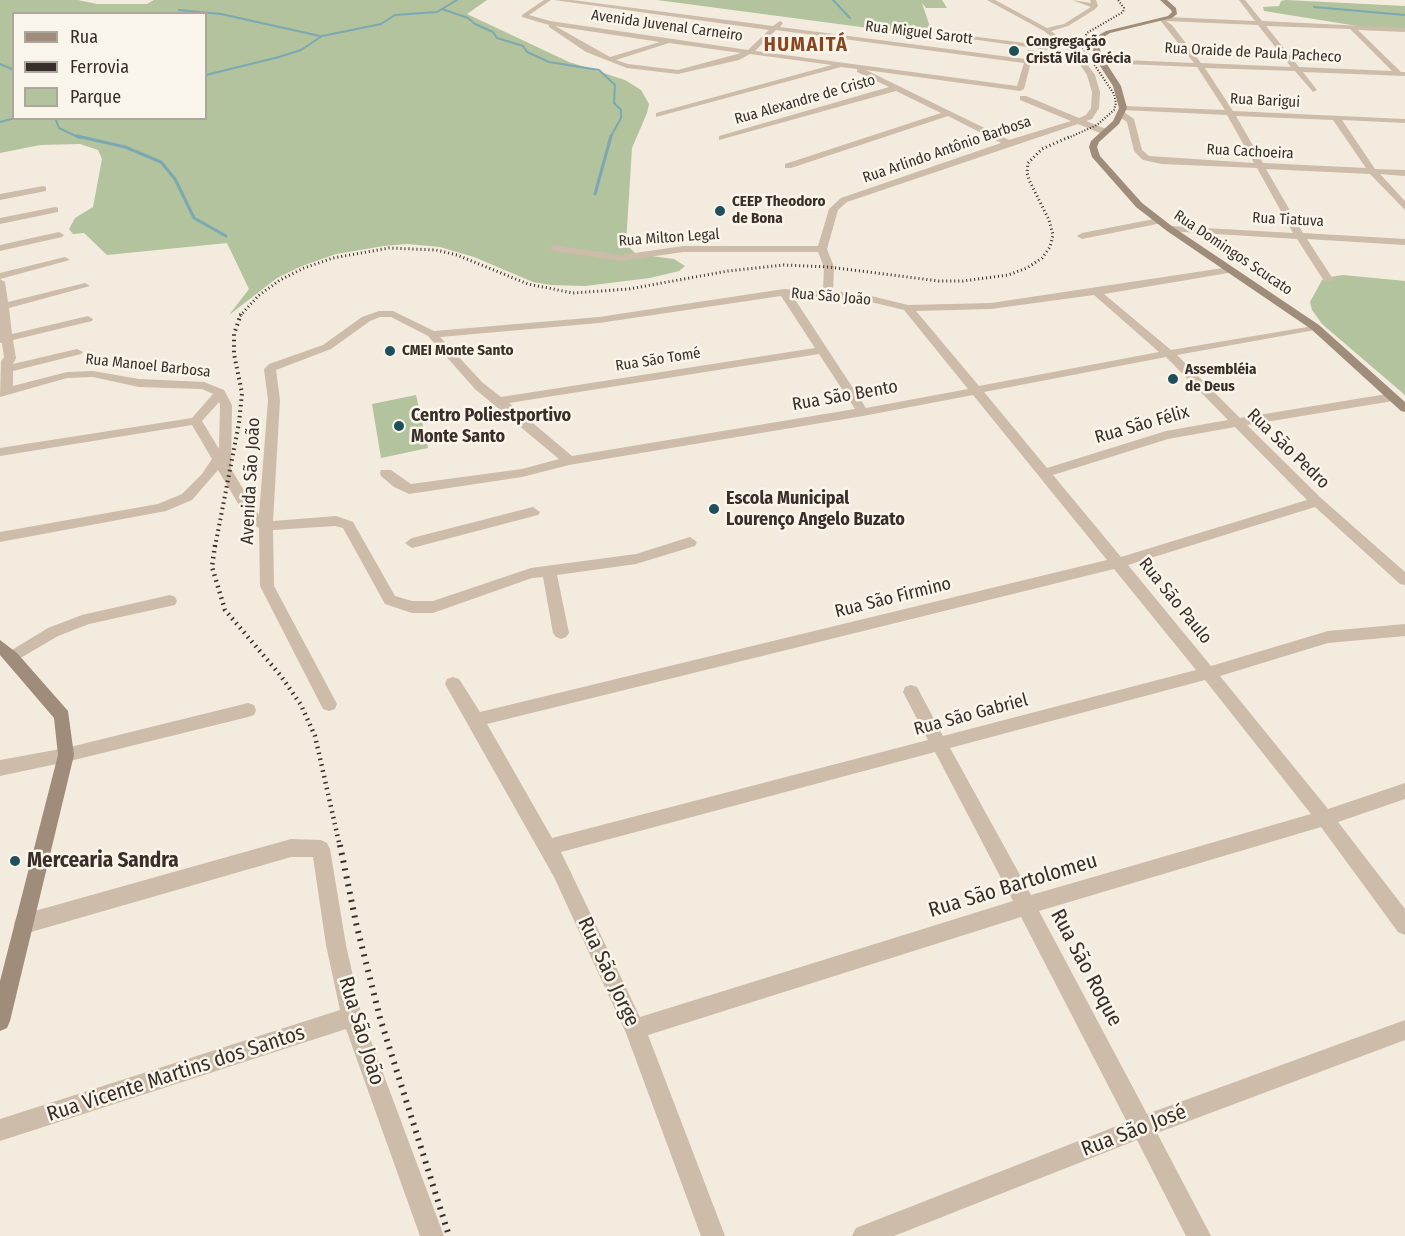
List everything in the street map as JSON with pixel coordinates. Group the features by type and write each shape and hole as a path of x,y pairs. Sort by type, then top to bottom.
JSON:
{"main road":[{"path":"1103,131 1116,122 1122,111 1117,86 1099,58 1095,43 1099,37 1108,32 1165,20 1175,14 1174,9 1163,0"},
{"name":"Rua Domingos Scucato","path":"1103,131 1093,147 1096,157 1139,205 1170,229 1315,327 1405,408"},
{"path":"0,1022 66,755 62,716 6,652"}],"street":[{"name":"Avenida Juvenal Carneiro","path":"549,0 524,16 550,23 669,41 1020,89"},
{"name":"Rua Miguel Sarott","path":"557,0 1028,61"},
{"path":"990,0 1046,30 1076,55 1091,75 1096,92 1095,108 1089,117 1075,122"},
{"path":"1075,0 1094,3"},
{"path":"1242,0 1313,90"},
{"path":"1046,30 1066,26 1094,3"},
{"path":"550,23 552,28 609,60 627,66 678,72 736,58 751,51 784,19"},
{"path":"1165,20 1405,30"},
{"path":"1165,20 1216,88 1299,235 1328,279"},
{"path":"1352,28 1402,74"},
{"path":"946,34 1059,50 1076,55"},
{"path":"609,60 669,41"},
{"path":"1024,101 1020,89 1033,46"},
{"name":"Rua Oraide de Paula Pacheco","path":"1076,55 1198,64 1402,74"},
{"path":"659,115 849,64 1008,143"},
{"name":"Avenida Juvenal Carneiro","path":"987,84 1075,122 1103,131"},
{"name":"Rua Alexandre de Cristo","path":"722,138 896,88"},
{"name":"Rua Barigui","path":"1122,111 1229,113 1405,122"},
{"name":"Rua Cachoeira","path":"1122,111 1131,121 1138,151 1146,158 1162,161 1405,173"},
{"path":"788,166 947,114"},
{"path":"1336,118 1373,172 1405,207"},
{"name":"Rua Arlindo Antônio Barbosa","path":"828,294 829,267 822,249 834,209 844,200 1075,122"},
{"path":"0,198 43,189"},
{"path":"0,221 55,210"},
{"path":"1082,236 1159,221"},
{"name":"Rua Tiatuva","path":"1170,229 1405,242"},
{"path":"0,248 59,235"},
{"name":"Rua Milton Legal","path":"554,248 621,258 683,249 822,249"},
{"path":"0,276 65,260"},
{"name":"Rua São João","path":"432,334 598,320 784,292 867,298 908,308 991,306 1230,270"},
{"path":"0,282 4,339 21,386"},
{"path":"2,307 86,286"},
{"path":"784,292 863,412"},
{"name":"Rua São Pedro","path":"1096,292 1169,354 1317,502 1405,580"},
{"name":"Rua São Paulo","path":"908,308 1325,818 1405,925"},
{"name":"Avenida São João","path":"329,704 267,586 266,526 274,400 270,369 278,363 327,347 351,328 379,314 393,314 432,334"},
{"path":"4,339 88,319"},
{"name":"Rua São Bento","path":"386,473 409,489 522,473 569,461 863,412 1043,376 1315,327"},
{"path":"432,334 479,386 569,461"},
{"name":"Rua São Tomé","path":"499,401 822,350"},
{"path":"12,364 77,352"},
{"path":"2,392 7,387 12,364"},
{"name":"Rua Manoel Barbosa","path":"2,392 68,375 93,374 139,383 204,386 220,393 196,421"},
{"path":"0,537 161,508 187,497 222,463 226,405 220,393"},
{"name":"Rua São Félix","path":"1045,473 1166,435 1208,426 1393,397"},
{"path":"0,452 196,421 253,517 266,526 336,521 348,525 390,600 412,607 433,607 516,577 549,570 636,559 690,542"},
{"name":"Rua São Firmino","path":"476,720 1118,563 1317,502"},
{"path":"412,543 533,512"},
{"path":"549,570 561,633"},
{"path":"6,652 87,619 171,601"},
{"name":"Rua São Gabriel","path":"549,847 1208,673 1328,637 1405,630"},
{"name":"Rua São Jorge","path":"453,684 549,847 635,1029 713,1236"},
{"name":"Rua São Roque","path":"911,692 1199,1236"},
{"path":"0,768 66,755 248,711"},
{"name":"Rua São Bartolomeu","path":"635,1029 1026,906 1325,818 1405,792"},
{"name":"Rua São João","path":"24,924 291,848 321,849 336,945 352,1017 432,1236"},
{"name":"Rua Vicente Martins dos Santos","path":"0,1130 352,1017"},
{"name":"Rua São José","path":"864,1236 1142,1127 1405,1030"}],"green space":[{"path":"0,0 78,0 97,4 147,4 154,0 487,0 467,14 569,62 625,80 641,90 649,104 632,148 626,244 636,254 674,259 685,266 679,271 650,278 585,286 551,285 533,282 474,257 440,247 407,244 384,246 336,254 302,266 277,278 229,315 249,289 227,243 107,255 84,233 73,234 69,229 75,218 93,207 102,159 98,150 80,144 40,145 0,153"},
{"path":"657,0 942,0 947,8 926,8 922,3 931,30 926,35"},
{"path":"1281,1 1405,6 1405,30 1370,28 1264,11 1263,7 1279,6"},
{"path":"1343,275 1405,281 1405,395 1322,324 1312,310 1310,302 1322,280"},
{"name":"Centro Poliestportivo Monte Santo","path":"416,395 428,448 381,458 372,404"}],"waterway":[{"path":"442,9 457,0"},
{"path":"833,0 850,18"},
{"path":"1314,7 1405,15"},
{"path":"207,75 279,57 301,50 322,36 381,24 395,15 437,12 442,9"},
{"path":"442,9 468,18 475,24 493,32 497,38 523,46 527,52 549,62 599,70 615,85 614,103 621,110 621,118 611,136"},
{"path":"179,10 200,12"},
{"path":"207,13 320,36"},
{"path":"0,64 12,69"},
{"path":"0,122 12,119"},
{"path":"56,120 59,128 80,138"},
{"path":"77,136 125,147 161,162 175,179 194,218 226,236"},
{"path":"595,194 611,136"}],"railway":[{"path":"1068,138 1097,125 1114,110 1116,103 1114,94 1081,45 1087,33 1123,12 1124,8 1118,0"},
{"path":"240,315 258,296 280,280 304,268 333,258 389,248 436,250 457,255 528,284 573,293 629,289 728,271 784,265 829,267 939,281 963,281 1008,275 1027,268 1042,258 1050,247 1053,235 1049,220 1030,182 1027,173 1028,163 1042,149 1071,136"},
{"path":"215,547 239,423 242,393 234,354 234,334 240,315"},
{"path":"215,545 212,567 225,610 281,676 301,705 315,736 340,847"},
{"path":"340,845 356,923 380,1018 449,1236"}],"place":[{"name":"Congregação Cristã Vila Grécia","path":"1014,51"},
{"name":"CEEP Theodoro de Bona","path":"720,211"},
{"name":"CMEI Monte Santo","path":"390,351"},
{"name":"Assembléia de Deus","path":"1173,379"},
{"name":"Centro Poliestportivo Monte Santo","path":"399,426"},
{"name":"Escola Municipal Lourenço Angelo Buzato","path":"714,509"},
{"name":"Mercearia Sandra","path":"15,861"}],"district":[{"name":"HUMAITÁ","path":"806,45"}]}
